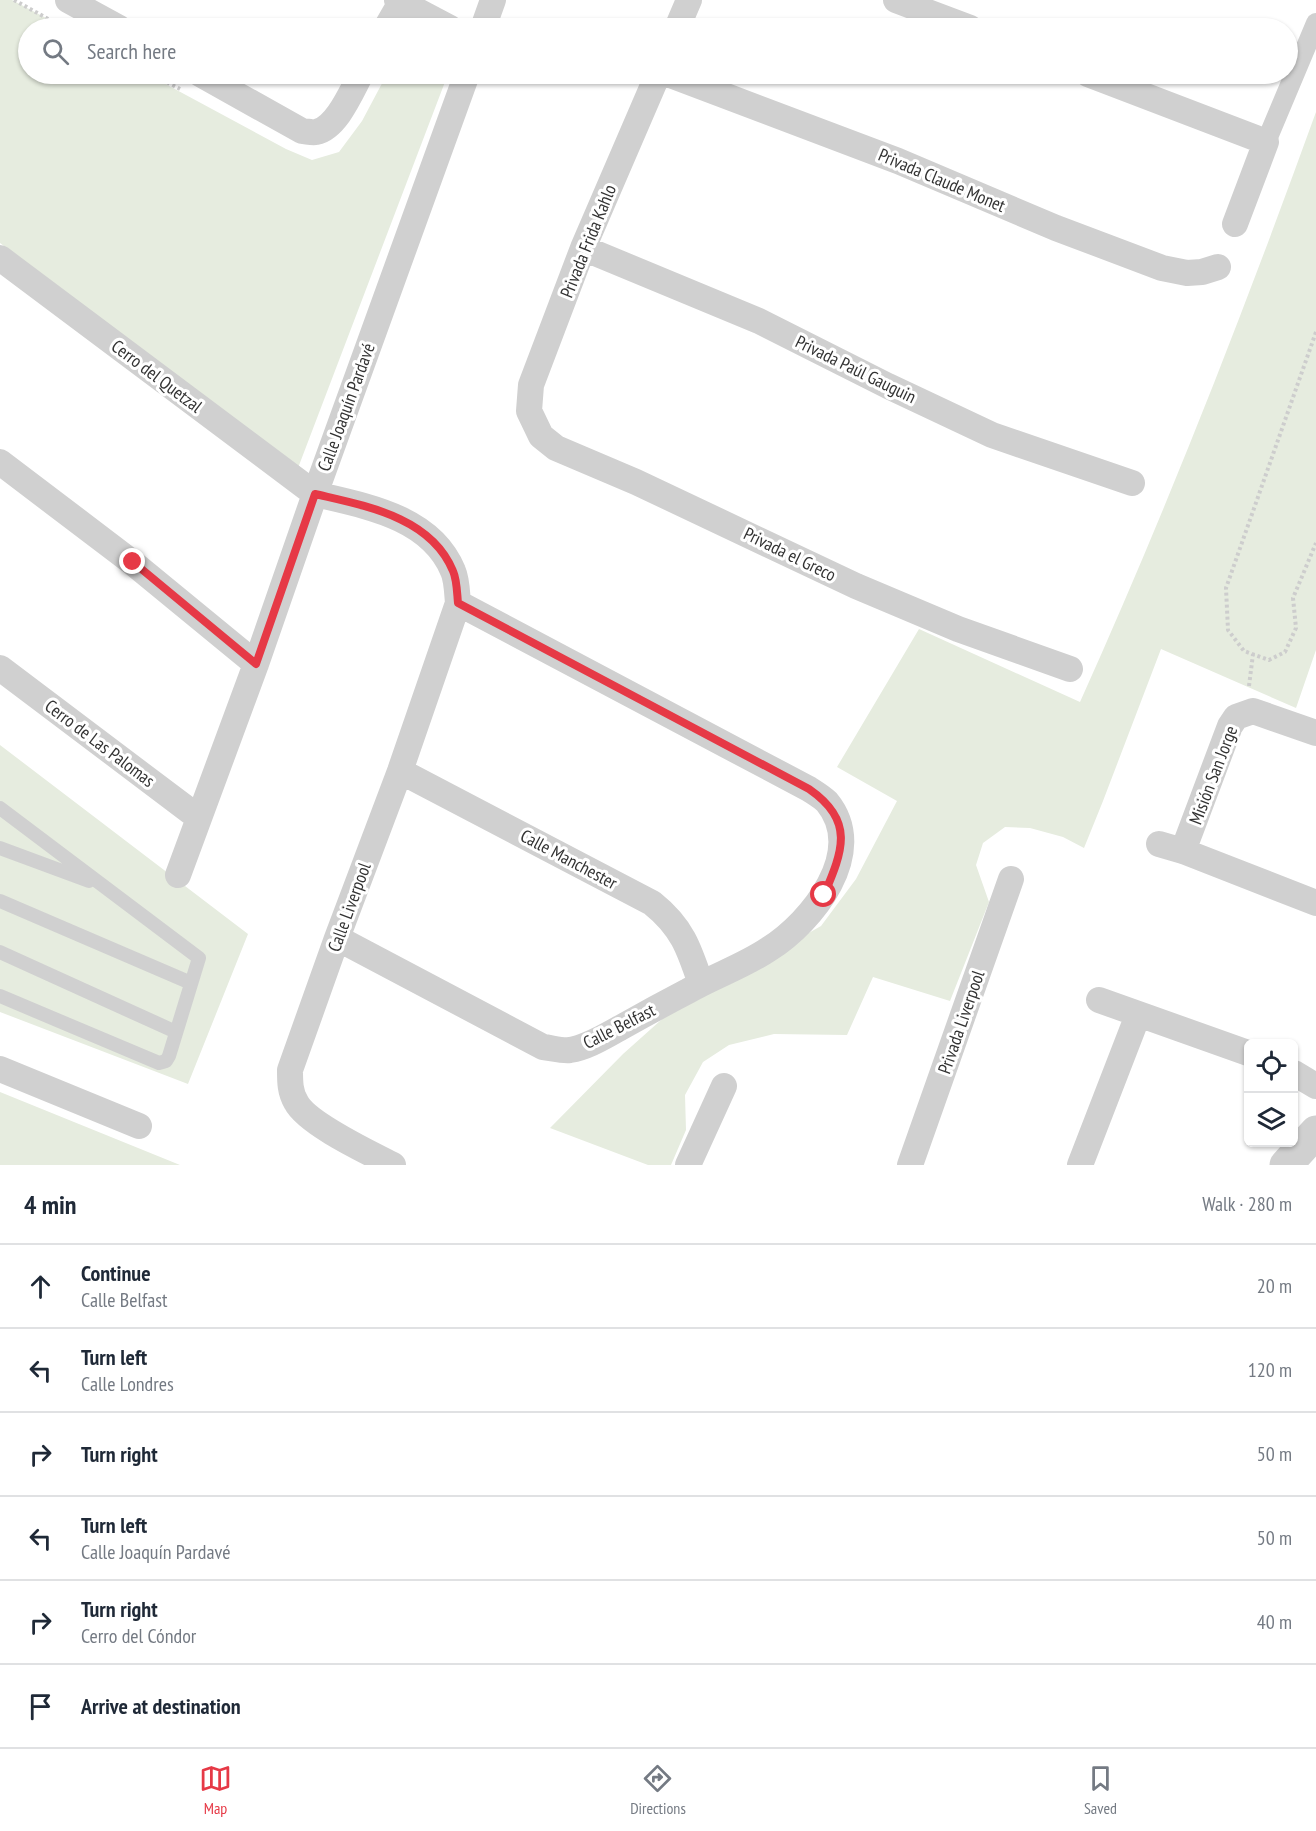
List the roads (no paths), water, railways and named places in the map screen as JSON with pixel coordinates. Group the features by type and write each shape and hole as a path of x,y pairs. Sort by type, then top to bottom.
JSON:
{"street":[{"path":"68,0 101,18"},
{"path":"487,18 493,0"},
{"path":"681,18 689,0"},
{"path":"896,0 944,18"},
{"path":"391,18 399,1 431,18"},
{"path":"1298,66 1316,23"},
{"path":"218,84 302,131 315,132 325,128 340,112 355,84"},
{"name":"Calle Joaquín Pardavé","path":"178,875 463,84"},
{"name":"Privada Frida Kahlo","path":"529,411 531,385 583,248 654,84"},
{"name":"Privada Claude Monet","path":"694,84 898,161 1056,228 1162,268 1187,273 1202,272 1218,267"},
{"path":"1114,84 1266,142"},
{"path":"1235,225 1290,84"},
{"name":"Privada Paúl Gauguin","path":"583,248 759,321 992,435 1132,483"},
{"name":"Cerro del Quetzal","path":"0,258 315,494"},
{"name":"Privada el Greco","path":"529,411 541,436 556,448 856,586 958,629 1070,669"},
{"path":"0,462 133,562 256,664"},
{"path":"315,494 392,515 422,530 442,549 455,574 458,603"},
{"name":"Calle Liverpool","path":"393,1165 315,1122 302,1112 290,1089 290,1070 400,771 458,603"},
{"name":"Calle Belfast","path":"337,938 543,1047 570,1050 590,1043 769,950 803,923 824,895 836,867 842,848 841,830 834,813 825,800 809,789 458,603"},
{"name":"Cerro de Las Palomas","path":"0,668 199,818"},
{"name":"Misión San Jorge","path":"1184,851 1230,726 1236,717 1249,712 1316,733"},
{"name":"Calle Manchester","path":"400,771 652,903 670,917 681,933 701,984"},
{"path":"1159,844 1184,851 1316,903"},
{"name":"Privada Liverpool","path":"910,1165 1011,879"},
{"path":"1099,1000 1244,1052"},
{"path":"1080,1165 1138,1015"},
{"path":"0,1069 139,1126"},
{"path":"1298,1076 1316,1086"},
{"path":"688,1165 724,1086"},
{"path":"1286,1165 1316,1132"}],"lane":[{"path":"0,808 199,958 169,1056 166,1061 159,1063 0,996"},
{"path":"0,848 102,886"},
{"path":"0,901 191,983"},
{"path":"0,952 176,1032"}]}
